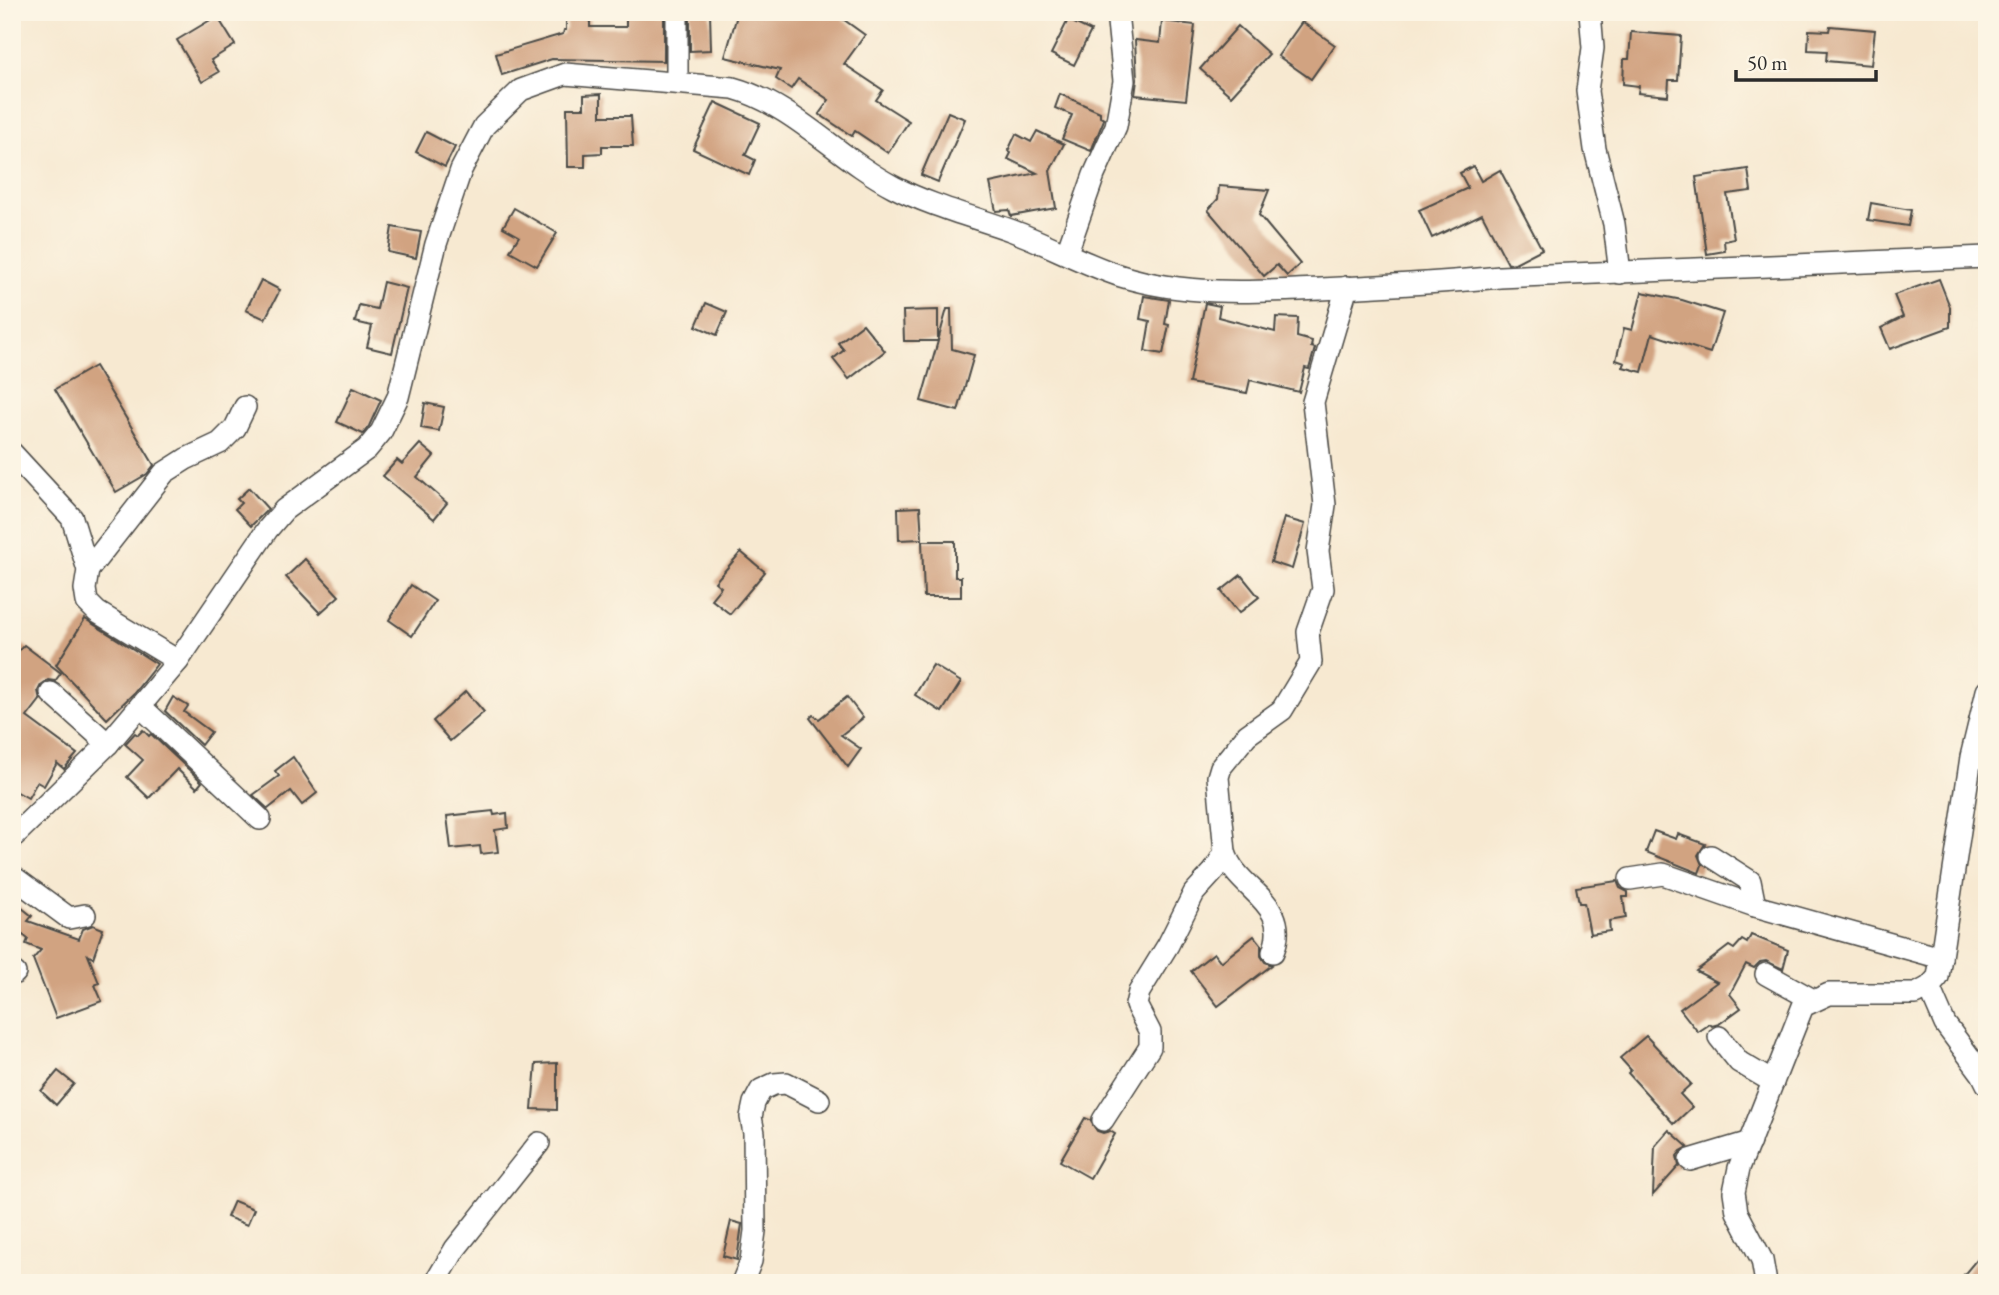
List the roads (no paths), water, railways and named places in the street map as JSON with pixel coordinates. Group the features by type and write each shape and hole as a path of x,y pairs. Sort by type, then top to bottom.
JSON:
{"street":[{"path":"677,12 677,82"},
{"path":"1067,253 1094,175 1116,126 1125,81 1117,12"},
{"path":"1590,12 1593,48 1587,91 1595,149 1615,224 1620,273"},
{"path":"12,838 108,744 178,661 267,530 284,510 367,449 386,424 398,397 440,232 461,170 484,126 521,90 565,75 677,82 733,88 755,94 895,188 1121,276 1179,288 1239,292 1987,257"},
{"path":"1273,952 1278,940 1273,913 1266,901 1232,869 1224,852 1218,777 1221,767 1248,735 1282,710 1311,662 1308,632 1323,589 1318,551 1325,505 1313,402 1347,287"},
{"path":"88,570 164,473 220,443 235,428 245,407"},
{"path":"12,453 72,518 88,570 85,589 87,602 97,612 178,661"},
{"path":"1766,1283 1762,1260 1737,1212 1734,1192 1739,1168 1804,1006 1829,994 1916,994 1938,976 1971,757 1987,691"},
{"path":"51,693 108,744"},
{"path":"140,706 260,819"},
{"path":"1103,1120 1150,1047 1150,1032 1136,1004 1139,992 1168,946 1194,893 1214,871 1224,852"},
{"path":"1711,856 1750,881 1755,906"},
{"path":"1630,879 1663,874 1755,906 1941,958"},
{"path":"12,876 69,918 85,915"},
{"path":"1766,974 1813,1000"},
{"path":"1929,986 1945,1024 1987,1084"},
{"path":"1719,1037 1739,1062 1773,1082"},
{"path":"742,1283 751,1261 755,1231 751,1117 754,1103 761,1090 774,1084 786,1083 819,1100"},
{"path":"1690,1160 1750,1142"},
{"path":"435,1283 454,1249 539,1143"}]}
